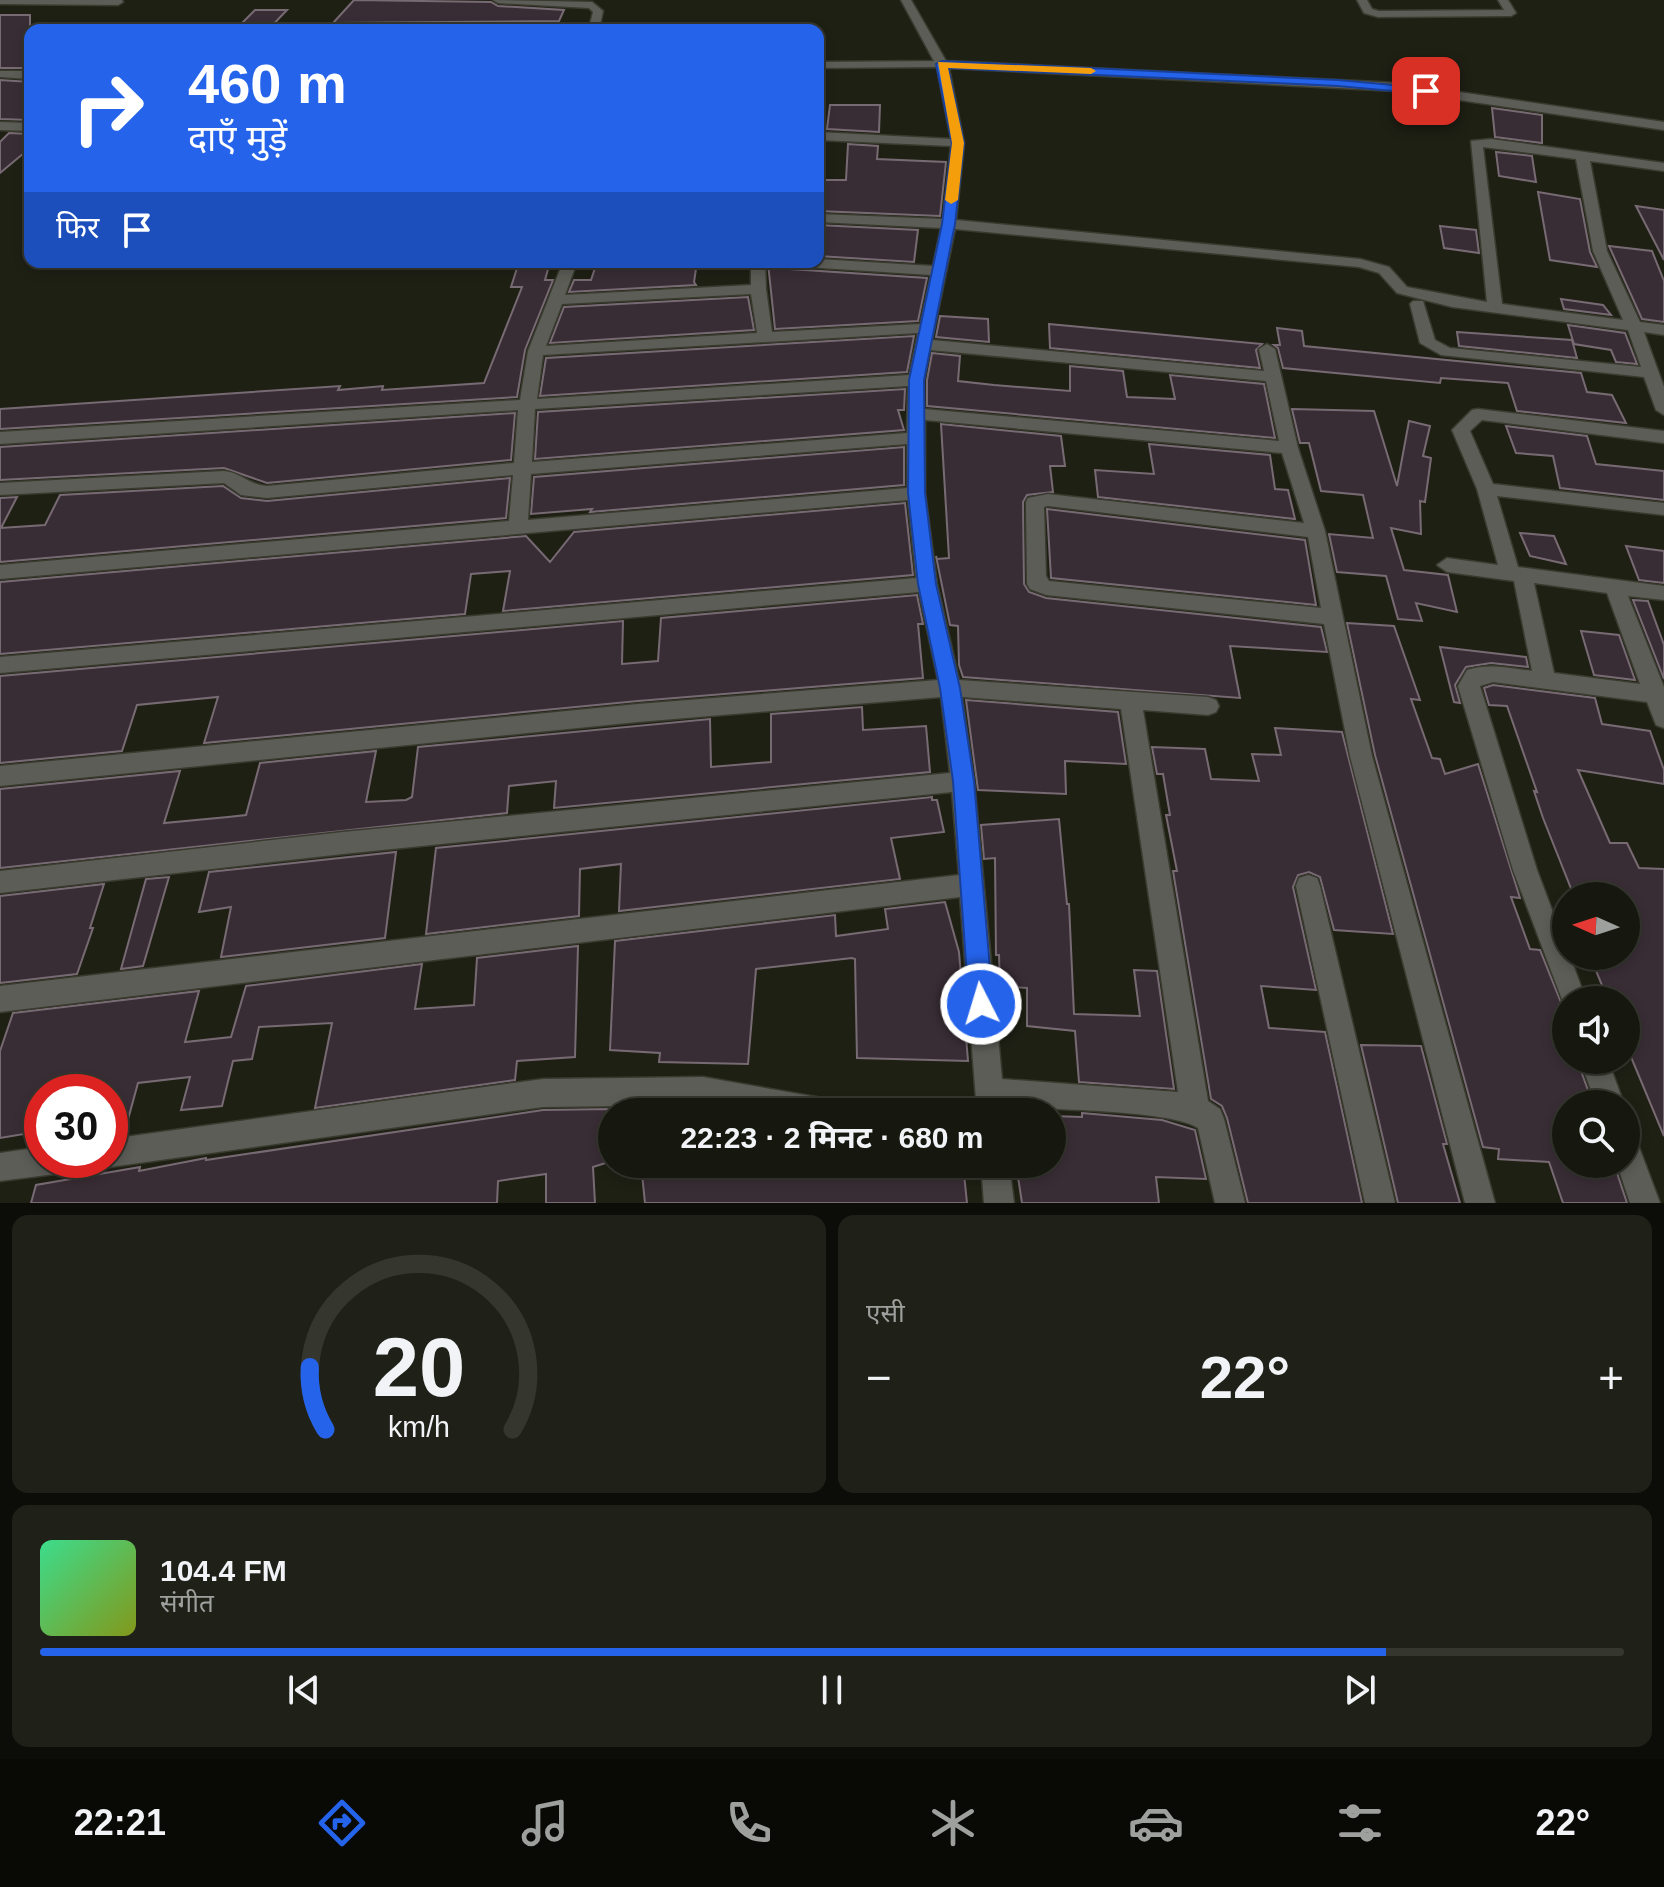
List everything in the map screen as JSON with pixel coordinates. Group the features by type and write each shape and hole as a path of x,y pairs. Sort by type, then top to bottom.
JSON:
{"street":[{"path":"498,0 592,5 598,11 595,24"},
{"path":"906,0 942,64 958,143 949,224 916,380 916,493 927,584 950,688 963,781 990,1098"},
{"path":"1362,0 1368,11 1378,14 1511,13 1503,0"},
{"path":"0,1 118,2"},
{"path":"824,65 942,64 1397,87 1664,126"},
{"path":"0,74 24,75"},
{"path":"0,126 24,127"},
{"path":"824,136 958,143"},
{"path":"1495,307 1476,144 1491,143 1582,154 1664,167"},
{"path":"1582,154 1600,251 1634,326 1664,410"},
{"path":"824,218 949,224 1360,263 1384,270 1402,290 1495,307 1664,330"},
{"path":"824,264 939,271"},
{"path":"518,527 527,406 536,351 568,268"},
{"path":"758,268 765,337"},
{"path":"555,300 758,289"},
{"path":"1418,304 1428,343 1447,352 1649,373"},
{"path":"536,351 765,337 924,336 1274,377"},
{"path":"1267,349 1289,448 1316,531 1361,756 1480,1203"},
{"path":"0,438 916,380"},
{"path":"917,414 1289,448"},
{"path":"1545,681 1516,573 1461,430 1478,414 1664,437"},
{"path":"0,489 224,477 233,478 247,491 267,492 917,438"},
{"path":"1486,489 1664,509"},
{"path":"0,572 916,493"},
{"path":"1316,531 1064,502 1035,502 1037,584 1046,588 1335,617"},
{"path":"1447,565 1664,593"},
{"path":"0,665 927,584"},
{"path":"1614,586 1659,696 1664,719"},
{"path":"1568,986 1525,870 1469,686 1474,676 1493,674 1659,696"},
{"path":"0,776 638,713 950,688 1208,706"},
{"path":"1131,700 1195,1109"},
{"path":"0,882 358,841 963,781"},
{"path":"0,999 970,885"},
{"path":"1308,886 1380,1203"},
{"path":"128,1151 543,1093 703,1091 743,1098"},
{"path":"1066,1102 1162,1103 1195,1109 1210,1119 1230,1203"},
{"path":"0,1167 24,1164"},
{"path":"996,1178 999,1203"},
{"path":"1636,1178 1645,1203"}],"building":[{"path":"354,0 491,2 498,6 564,10 559,21 333,23"},
{"path":"255,10 287,10 274,24 241,24"},
{"path":"0,15 30,15 30,24 24,24 24,68 0,68"},
{"path":"0,80 24,82 24,120 0,119"},
{"path":"830,105 880,105 879,132 827,129"},
{"path":"1492,108 1542,115 1542,143 1495,137"},
{"path":"9,133 24,134 24,153 0,173 0,142"},
{"path":"848,144 878,146 877,159 946,162 940,216 824,211 824,180 846,180"},
{"path":"1496,152 1532,156 1536,182 1499,176"},
{"path":"1538,192 1580,199 1590,252 1597,267 1550,260"},
{"path":"1636,206 1664,210 1664,260"},
{"path":"824,225 918,230 914,262 824,256"},
{"path":"1440,226 1476,230 1479,253 1444,248"},
{"path":"1609,246 1652,251 1664,281 1664,322 1642,319"},
{"path":"517,268 548,268 545,280 553,280 525,350 517,397 0,429 0,409 340,386 338,390 383,386 382,390 484,383 522,287 511,287"},
{"path":"595,268 696,268 696,285 569,292 574,280 591,280"},
{"path":"769,268 927,278 918,321 775,329"},
{"path":"748,297 754,330 550,343 564,307"},
{"path":"1561,299 1603,305 1611,315 1564,309"},
{"path":"940,316 988,319 989,342 936,337"},
{"path":"1049,324 1262,344 1256,350 1260,368 1050,348"},
{"path":"1568,325 1625,333 1637,364 1616,362 1611,350 1574,344"},
{"path":"1277,328 1302,331 1304,346 1581,373 1587,392 1612,395 1626,423 1517,411 1508,383 1441,378 1440,383 1283,368 1278,348 1274,345 1280,345"},
{"path":"1457,332 1572,340 1577,358 1459,346"},
{"path":"914,336 907,372 540,396 546,358"},
{"path":"932,353 960,356 958,381 994,385 1070,391 1070,366 1123,371 1127,397 1175,399 1170,375 1264,384 1275,438 927,406 927,380"},
{"path":"905,389 904,410 898,410 904,430 535,459 538,412"},
{"path":"1292,409 1374,411 1397,486 1409,421 1430,426 1423,456 1431,458 1425,502 1420,501 1421,534 1391,528 1404,570 1448,575 1457,612 1416,603 1422,621 1398,619 1386,576 1337,572 1329,534 1373,538 1363,495 1321,491 1309,443 1300,443"},
{"path":"515,413 511,460 267,483 224,468 0,480 0,447"},
{"path":"941,424 1061,436 1065,466 1050,466 1053,492 1027,495 1023,502 1024,584 1029,592 1046,598 1321,627 1327,652 1230,646 1240,698 963,677 959,665 958,626 950,625 936,556 937,559 949,558"},
{"path":"1506,426 1587,436 1596,464 1664,471 1664,500 1560,488 1553,456 1516,453"},
{"path":"1149,444 1270,455 1275,489 1288,490 1295,519 1098,497 1095,470 1154,474"},
{"path":"904,447 904,485 590,512 592,509 531,514 534,477"},
{"path":"510,478 506,518 0,562 0,498 17,497 1,528 45,525 60,495 223,486 241,498 267,501"},
{"path":"905,503 913,575 503,611 510,571 471,574 465,614 0,654 0,582 526,536 550,562 574,532"},
{"path":"1047,509 1305,540 1316,605 1051,578"},
{"path":"1520,533 1554,536 1566,564 1530,556"},
{"path":"1626,546 1664,551 1664,583 1639,580"},
{"path":"917,595 923,624 918,624 923,678 638,701 204,743 218,697 137,705 122,751 0,763 0,676 623,621 622,664 658,661 661,618"},
{"path":"1633,600 1648,601 1664,645 1664,679"},
{"path":"1347,623 1394,626 1420,700 1411,699 1432,758 1440,759 1445,774 1478,764 1520,898 1511,897 1530,949 1540,950 1554,986 1552,1074 1582,1074 1588,1090 1552,1090 1552,1171 1549,1162 1498,1159 1499,1149 1483,1147 1375,755"},
{"path":"1581,631 1619,635 1635,680 1594,675"},
{"path":"1440,647 1526,657 1528,667 1491,663 1466,667 1455,685 1460,703 1454,702"},
{"path":"1493,685 1595,698 1602,724 1650,731 1664,770 1664,784 1578,770 1610,843 1627,843 1639,868 1664,869 1664,1136 1638,1074 1640,986 1602,986 1596,970 1640,970 1640,882 1568,882 1543,818 1507,706 1489,705 1484,688"},
{"path":"966,700 1118,712 1126,764 1065,761 1066,794 978,790"},
{"path":"862,707 863,730 926,726 930,772 554,808 556,781 509,786 507,813 0,868 0,789 180,771 164,823 228,817 246,815 260,763 376,751 366,802 406,800 412,797 418,747 710,719 711,767 771,762 771,714"},
{"path":"1275,728 1342,732 1393,934 1334,930 1320,877 1309,872 1298,875 1293,887 1316,990 1261,986 1269,1028 1325,1032 1362,1203 1248,1203 1227,1118 1222,1106 1211,1099 1173,871 1177,871 1166,815 1170,815 1163,774 1157,774 1152,747 1205,749 1211,779 1259,781 1252,754 1281,755"},
{"path":"932,797 932,800 937,800 944,832 891,838 900,879 619,911 621,864 580,869 579,916 426,934 436,848"},
{"path":"1059,819 1069,904 1074,1014 1140,1016 1134,970 1157,971 1174,1089 1079,1082 1075,1031 1027,1026 1027,988 1000,986 999,955 996,955 995,858 984,859 981,825"},
{"path":"396,852 385,938 221,957 231,907 199,912 209,872"},
{"path":"169,877 143,966 121,969 146,879"},
{"path":"104,884 77,974 0,983 0,896"},
{"path":"945,902 959,952 968,1061 857,1058 855,959 852,958 756,969 748,1064 659,1062 660,1053 610,1050 615,941 835,915 836,936 888,929 885,909"},
{"path":"578,946 575,1057 517,1061 515,1080 315,1108 332,1023 259,1027 252,1059 233,1061 222,1106 181,1110 190,1077 138,1083 128,1119 128,1074 24,1074 24,1134 0,1138 0,1051 13,1013 199,991 185,1042 231,1037 246,986 422,964 415,1009 474,1005 477,958"},
{"path":"1361,1045 1421,1046 1460,1203 1398,1203"},
{"path":"598,1109 598,1165 593,1167 595,1203 546,1203 546,1174 498,1181 497,1203 31,1203 36,1185 76,1178 128,1178 128,1169 140,1167 139,1171 206,1158 543,1110"},
{"path":"1082,1113 1162,1120 1195,1130 1206,1179 1156,1177 1159,1203 1022,1203 1018,1178 1066,1178 1066,1116 1082,1117"},
{"path":"642,1178 964,1178 967,1203 645,1203"},
{"path":"1554,1178 1619,1178 1627,1203 1563,1203"}],"slow traffic":[{"path":"951,200 958,143 942,64 1091,71"}],"route":[{"path":"981,1004 963,781 950,688 927,584 916,493 916,380 949,224 958,143 942,64 1338,83 1426,91"}]}
